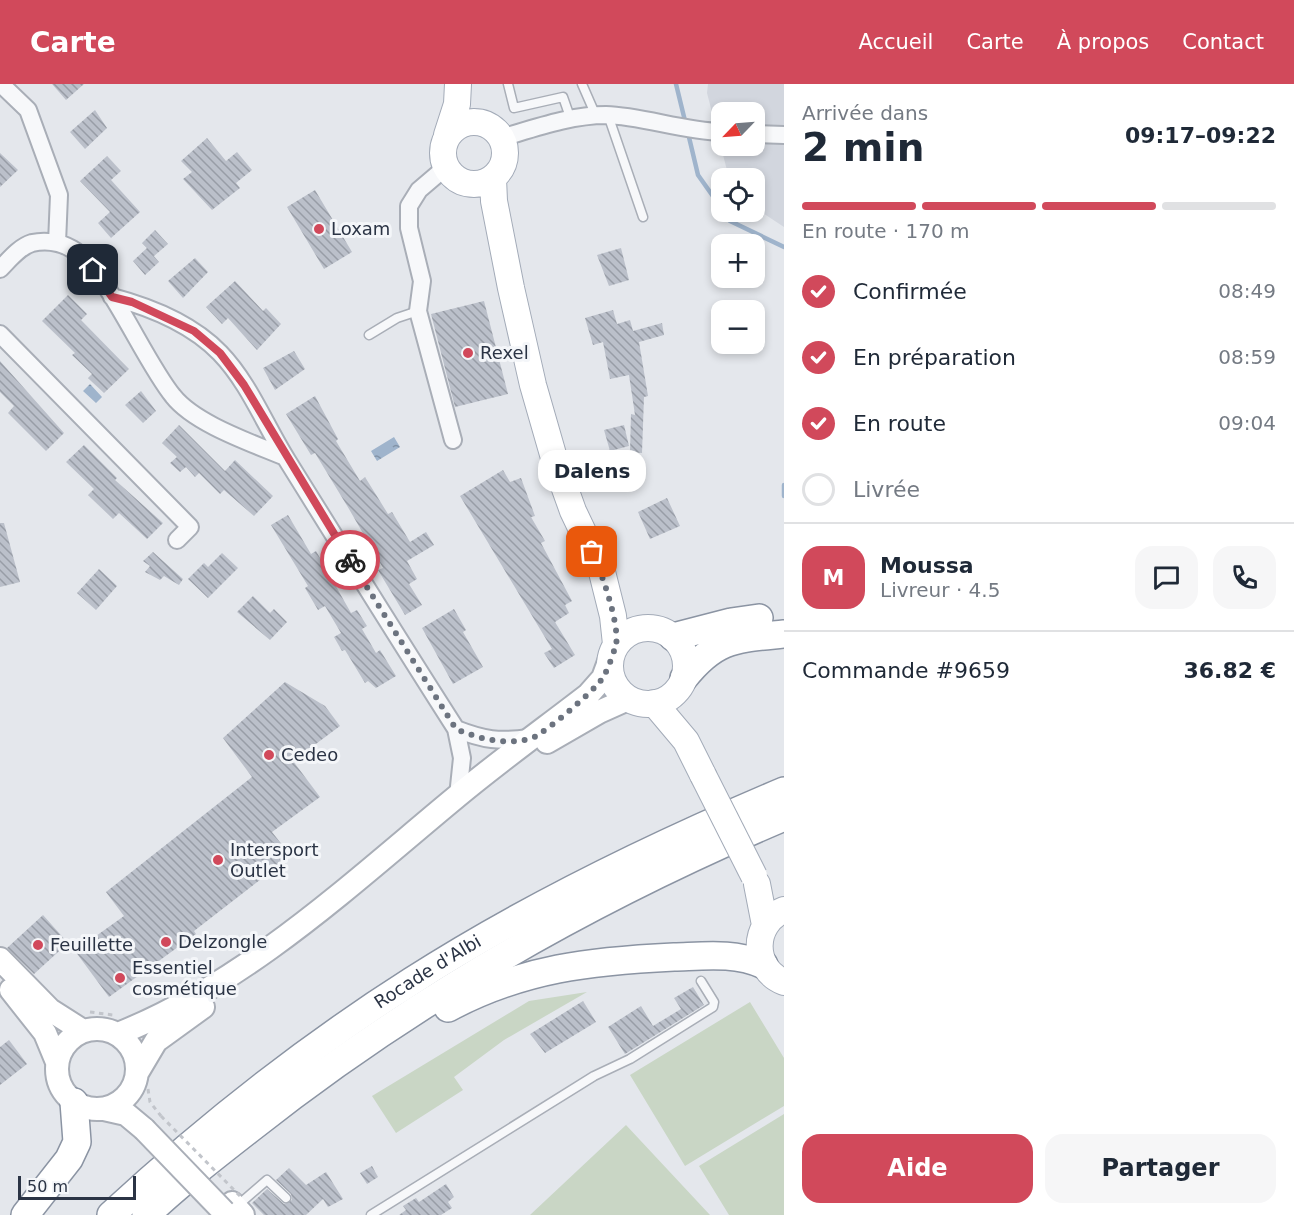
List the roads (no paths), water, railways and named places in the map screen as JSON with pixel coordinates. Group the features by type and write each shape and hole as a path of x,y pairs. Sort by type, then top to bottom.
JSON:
{"highway":[{"path":"660,632 784,616"},
{"path":"682,682 700,657 721,645 739,638 784,634"},
{"path":"746,808 764,788 784,778"},
{"name":"Rocade d'Albi","path":"111,1215 191,1143 287,1068 413,980 570,891 784,791"},
{"name":"Rocade d'Albi","path":"146,1215 298,1090 391,1025 546,930 667,868 784,817"},
{"path":"298,1090 332,1082 475,993 544,970 587,962 731,955 764,965"},
{"path":"25,1215 69,1159 77,1142 74,1102"}],"main road":[{"path":"458,84 457,104 442,157 482,214 511,288"},
{"path":"453,174 477,184 493,178 504,161 495,131 476,109 464,84"},
{"path":"447,135 466,122 477,121 495,131"},
{"path":"493,178 511,288 533,385 554,458 573,511 602,572 613,616 611,677 615,686 628,699 641,704 664,700 682,682"},
{"path":"602,572 660,632 683,651 686,660 682,682 686,741"},
{"path":"57,1062 62,1048 83,1030 117,1025 189,1002 247,962 349,887 458,796 588,695 603,678 613,651 624,635 636,629 660,632"},
{"path":"0,979 21,1000 45,1033 57,1062 59,1085 74,1102 94,1110 104,1109 122,1101 156,1041 301,938 519,762 555,736 628,699"},
{"path":"654,703 686,741 775,917 759,942 764,965 771,974 784,982"},
{"path":"755,880 784,901"},
{"path":"0,959 60,1018 83,1030"},
{"path":"117,1025 133,1050 139,1106 234,1208"},
{"path":"104,1109 153,1122"}],"street":[{"path":"2,84 28,110 59,195 57,243"},
{"path":"495,131 602,116 711,132"},
{"path":"765,134 784,135"},
{"path":"453,174 419,190 409,206 409,228 422,281 418,311 453,440"},
{"path":"0,269 29,244 57,243 73,249 93,270 112,297 136,341 174,398 217,429 285,457"},
{"path":"112,297 132,302 194,331 220,353 244,385 285,457 456,729 462,758 458,796"},
{"path":"0,334 190,527 177,540"},
{"path":"456,729 483,740 506,741 533,738"}],"lane":[{"path":"508,84 513,108 563,97 571,120"},
{"path":"582,84 602,116 643,217"},
{"path":"369,335 397,318 418,311"},
{"path":"371,1215 594,1076 630,1059 713,1007 714,1002 701,981"},
{"path":"234,1208 267,1180 286,1198"}],"water":[{"path":"90,384 102,397 96,403 83,391"},
{"path":"394,437 400,447 377,461 371,451"}],"waterway":[{"path":"676,84 686,125"},
{"path":"688,133 698,175 711,193"},
{"path":"732,222 784,247"},
{"path":"784,485 784,496"}],"place":[{"name":"Loxam","path":"319,229"},
{"name":"Rexel","path":"468,353"},
{"name":"Dalens","path":"592,552"},
{"name":"Cedeo","path":"269,755"},
{"name":"Intersport Outlet","path":"218,860"},
{"name":"Delzongle","path":"166,942"},
{"name":"Feuillette","path":"38,945"},
{"name":"Essentiel cosmétique","path":"120,978"}]}
